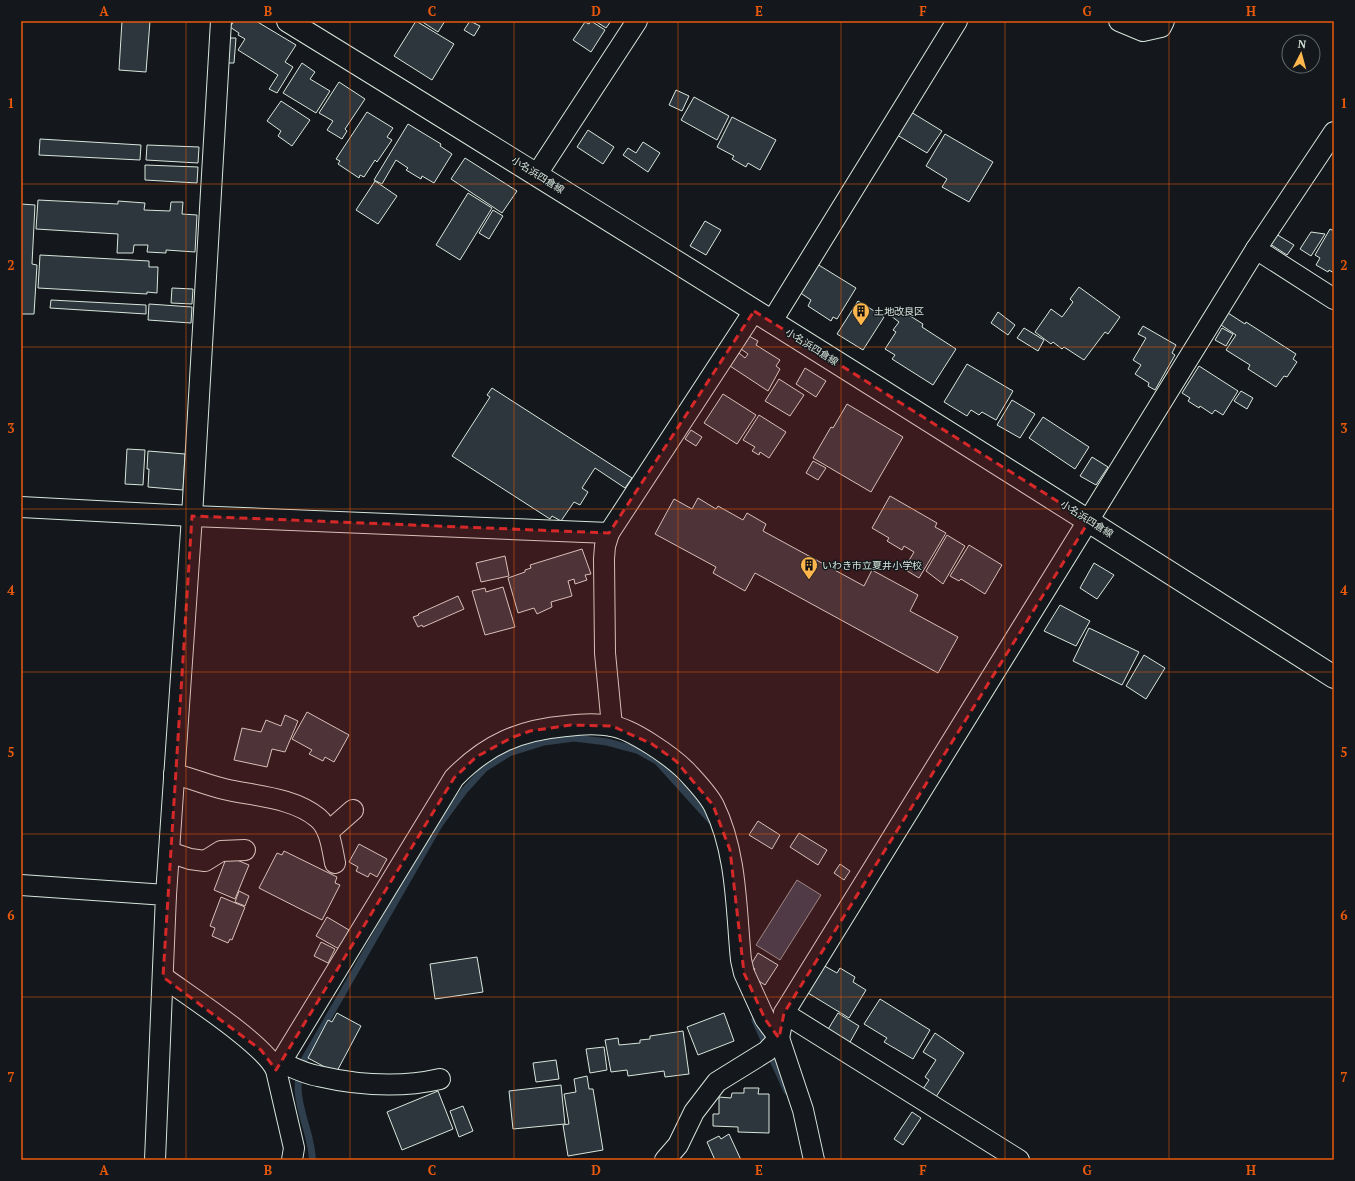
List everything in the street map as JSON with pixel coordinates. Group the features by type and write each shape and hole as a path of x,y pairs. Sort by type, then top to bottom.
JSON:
{"main road":[{"name":"小名浜四倉線","path":"288,21 537,174 1334,677"}],"street":[{"path":"155,1160 166,895 192,516 221,21"},
{"path":"537,174 636,21"},
{"path":"612,726 605,653 604,559 605,546 609,533 763,316 956,21"},
{"path":"1119,21 1143,31 1161,26 1164,21"},
{"path":"665,1160 678,1145 694,1112 717,1082 773,1045 784,1013 1256,249 1334,132"},
{"path":"1256,249 1334,299"},
{"path":"21,507 192,516 609,533"},
{"path":"292,1160 294,1148 289,1068 454,778 476,758 495,745 530,731 571,725 612,726 652,744 676,761 692,778 713,805 723,828 730,850 741,960 744,973 765,1019 773,1045 803,1110 814,1160"},
{"path":"174,774 224,789 258,794 283,801 318,818 328,832 335,862"},
{"path":"328,832 353,810"},
{"path":"169,852 190,859 205,861 221,850 245,850"},
{"path":"21,885 166,895"},
{"path":"162,977 261,1050 273,1062 289,1068 317,1076 388,1085 417,1084 440,1080"},
{"path":"784,1013 1019,1160"}],"highlighted area":[{"path":"754,311 1089,521 784,1013 779,1038 765,1019 744,973 730,850 713,805 676,761 652,744 612,726 571,725 530,731 511,738 476,757 454,778 276,1070 261,1050 163,977 192,516 609,533"}],"water":[{"path":"797,880 821,895 780,960 756,945"}],"building":[{"path":"122,21 150,21 146,72 119,70"},
{"path":"234,21 256,21 296,45 285,62 293,67 277,93 269,89 278,75 238,50 245,39 238,35 239,33 230,27"},
{"path":"416,21 454,44 432,80 394,56"},
{"path":"421,21 445,21 438,32"},
{"path":"470,21 480,26 474,36 464,30"},
{"path":"591,21 605,30 591,52 573,40 585,22 589,24"},
{"path":"595,21 611,21 606,28"},
{"path":"227,38 236,38 234,63 225,63"},
{"path":"302,63 315,72 310,79 330,91 316,113 283,93"},
{"path":"339,82 365,99 345,129 347,131 342,139 327,130 333,121 319,113"},
{"path":"676,90 689,96 682,111 669,105"},
{"path":"694,97 729,116 717,140 681,120"},
{"path":"281,101 310,120 292,146 278,136 281,131 267,121"},
{"path":"367,112 393,128 387,137 392,140 377,162 375,160 364,177 360,175 359,178 338,164 340,161 336,159"},
{"path":"911,112 942,131 927,153 897,135"},
{"path":"732,117 776,140 760,170 748,163 746,167 732,159 734,156 717,147"},
{"path":"408,124 441,144 440,146 452,154 434,183 422,176 421,179 406,170 408,168 396,160 382,184 374,180"},
{"path":"588,130 614,147 603,164 577,147"},
{"path":"945,134 993,162 969,202 942,187 947,179 926,166"},
{"path":"40,139 141,145 140,160 39,155"},
{"path":"643,142 660,153 648,172 623,155 628,148 636,153"},
{"path":"147,145 199,147 198,163 146,160"},
{"path":"465,158 517,191 502,213 451,179"},
{"path":"145,165 198,167 197,183 145,180"},
{"path":"375,181 397,196 378,224 356,210"},
{"path":"468,193 492,208 460,260 436,245"},
{"path":"38,200 118,204 118,201 145,203 144,210 170,211 171,202 183,202 182,214 197,215 195,252 166,250 166,253 147,252 148,245 134,245 133,253 117,253 118,234 36,229"},
{"path":"21,204 35,205 32,264 37,265 34,314 21,314"},
{"path":"493,210 503,216 489,239 479,233"},
{"path":"705,221 721,230 706,255 690,246"},
{"path":"1330,229 1334,231 1334,273 1329,270 1328,272 1316,265 1320,258 1315,255"},
{"path":"1311,232 1325,234 1311,256 1300,249"},
{"path":"1276,234 1294,245 1287,255 1270,244"},
{"path":"40,255 149,261 149,267 158,267 157,293 147,292 147,294 38,288"},
{"path":"817,264 856,288 837,319 833,317 831,321 808,306 811,300 799,292"},
{"path":"1079,287 1120,317 1108,334 1105,332 1084,360 1064,347 1062,349 1053,342 1051,344 1035,332 1051,309 1062,317 1073,302 1070,299"},
{"path":"172,288 193,289 192,304 171,303"},
{"path":"51,300 146,305 146,314 50,308"},
{"name":"土地改良区","path":"858,301 884,317 863,350 837,334"},
{"path":"149,304 192,307 191,323 148,320"},
{"path":"896,307 923,324 922,327 956,349 933,385 892,359 895,355 885,349 896,332 893,330 899,322 891,316"},
{"path":"998,312 1015,325 1008,335 991,323"},
{"path":"1228,313 1245,324 1246,322 1296,354 1293,359 1297,362 1287,377 1284,376 1276,387 1248,369 1250,365 1226,350 1236,335 1221,325"},
{"path":"1143,326 1176,345 1172,353 1175,355 1155,390 1148,386 1149,383 1135,374 1141,365 1133,360 1146,338 1138,334"},
{"path":"1024,328 1044,340 1038,351 1017,338"},
{"path":"1222,328 1233,334 1226,346 1215,340"},
{"path":"749,336 758,341 756,345 780,360 776,366 780,369 768,391 730,366 739,353 745,358 748,354 741,349"},
{"path":"967,364 1013,391 996,420 982,412 979,415 971,410 967,416 944,402"},
{"path":"1199,366 1238,391 1223,415 1215,410 1212,414 1200,406 1199,408 1188,401 1190,398 1182,393"},
{"path":"805,368 826,381 816,397 796,384"},
{"path":"779,379 804,395 790,416 765,401"},
{"path":"492,388 632,478 625,488 595,468 582,488 588,492 580,505 574,502 561,521 552,516 550,519 452,456 490,397 487,395"},
{"path":"1241,391 1253,398 1247,409 1234,401"},
{"path":"723,394 756,415 737,444 704,423"},
{"path":"1012,400 1035,414 1020,438 997,425"},
{"path":"847,404 903,437 871,492 813,458 831,427 833,428"},
{"path":"759,415 786,432 769,458 760,452 759,455 752,451 755,447 743,440"},
{"path":"1043,417 1089,447 1075,469 1029,438"},
{"path":"691,430 702,437 696,446 685,439"},
{"path":"127,449 145,450 143,485 125,484"},
{"path":"148,451 185,454 183,490 148,487"},
{"path":"1092,457 1108,467 1096,485 1080,476"},
{"path":"813,461 826,468 818,480 806,473"},
{"path":"890,496 937,523 935,527 946,533 919,578 904,569 914,552 904,546 902,550 887,541 889,538 872,528"},
{"name":"いわき市立夏井小学校","path":"698,498 716,509 718,506 743,520 747,513 766,524 763,531 864,586 872,570 918,595 910,611 958,637 938,673 755,573 745,591 713,573 716,567 655,534 674,499 692,509"},
{"path":"947,535 965,546 943,584 926,571"},
{"path":"969,545 1002,565 985,594 961,579 959,581 950,576"},
{"path":"582,549 591,574 585,575 587,580 575,584 574,579 568,581 572,596 551,602 552,607 537,614 534,608 518,613 508,578 525,572 525,570 531,568 530,565"},
{"path":"505,556 509,576 481,582 476,563"},
{"path":"1094,563 1114,575 1097,599 1080,588"},
{"path":"503,587 515,627 485,635 472,591 485,588 486,592"},
{"path":"458,596 464,609 423,627 422,625 418,627 413,617"},
{"path":"1060,605 1090,621 1076,646 1044,631"},
{"path":"1089,628 1139,652 1122,685 1073,661"},
{"path":"1144,655 1165,668 1146,699 1126,686"},
{"path":"307,712 349,735 334,762 325,757 323,761 309,754 312,750 292,739"},
{"path":"285,715 298,721 285,752 272,749 267,767 234,760 242,728 261,732 266,720 281,726"},
{"path":"758,821 780,835 772,849 749,835"},
{"path":"799,833 827,850 818,865 790,847"},
{"path":"359,844 387,859 377,877 370,873 368,877 356,871 358,867 349,862"},
{"path":"284,851 337,877 335,883 340,885 322,920 259,888 277,853 282,855"},
{"path":"227,856 249,865 235,899 214,890"},
{"path":"840,864 850,871 844,880 834,873"},
{"path":"239,891 249,896 245,906 235,902"},
{"path":"221,897 245,907 232,940 230,939 228,943 212,936 215,928 210,926"},
{"path":"327,917 349,930 339,949 316,936"},
{"path":"321,942 335,949 328,963 314,956"},
{"path":"758,953 778,965 765,985 751,976 755,969 750,966"},
{"path":"477,957 483,992 435,999 430,964"},
{"path":"821,964 837,973 840,968 855,977 853,982 866,990 849,1018 808,993"},
{"path":"880,999 930,1030 913,1059 884,1042 887,1038 864,1024"},
{"path":"337,1013 361,1026 336,1073 308,1058 328,1020 332,1022"},
{"path":"724,1013 734,1041 698,1055 687,1027"},
{"path":"838,1013 859,1026 849,1044 827,1031"},
{"path":"683,1031 689,1074 665,1077 664,1071 628,1076 627,1070 611,1072 605,1040 618,1038 619,1045 640,1043 640,1040 650,1039 650,1036"},
{"path":"935,1033 964,1053 936,1097 923,1089 929,1080 925,1077 936,1060 923,1052"},
{"path":"604,1047 607,1070 590,1073 586,1049"},
{"path":"556,1060 559,1079 536,1082 533,1063"},
{"path":"587,1076 589,1089 593,1089 603,1150 568,1156 563,1125 569,1124 564,1094 576,1092 574,1079"},
{"path":"561,1085 565,1124 513,1129 509,1091"},
{"path":"744,1088 759,1088 758,1094 769,1094 769,1133 738,1132 738,1127 713,1126 713,1114 719,1114 719,1097 731,1098 732,1093 744,1093"},
{"path":"438,1091 453,1129 402,1150 387,1112"},
{"path":"463,1106 473,1131 459,1137 450,1111"},
{"path":"912,1112 921,1118 903,1145 894,1139"},
{"path":"729,1134 741,1160 715,1160 707,1142 719,1136 721,1139"}],"waterway":[{"path":"312,1160 309,1138 298,1091 298,1081 303,1062 439,825 464,791 485,768 509,753 544,742 574,738 607,742 637,750 657,761 713,823"},
{"path":"755,1020 787,1091"}],"place":[{"name":"土地改良区","path":"861,326"},
{"name":"いわき市立夏井小学校","path":"809,580"}]}
